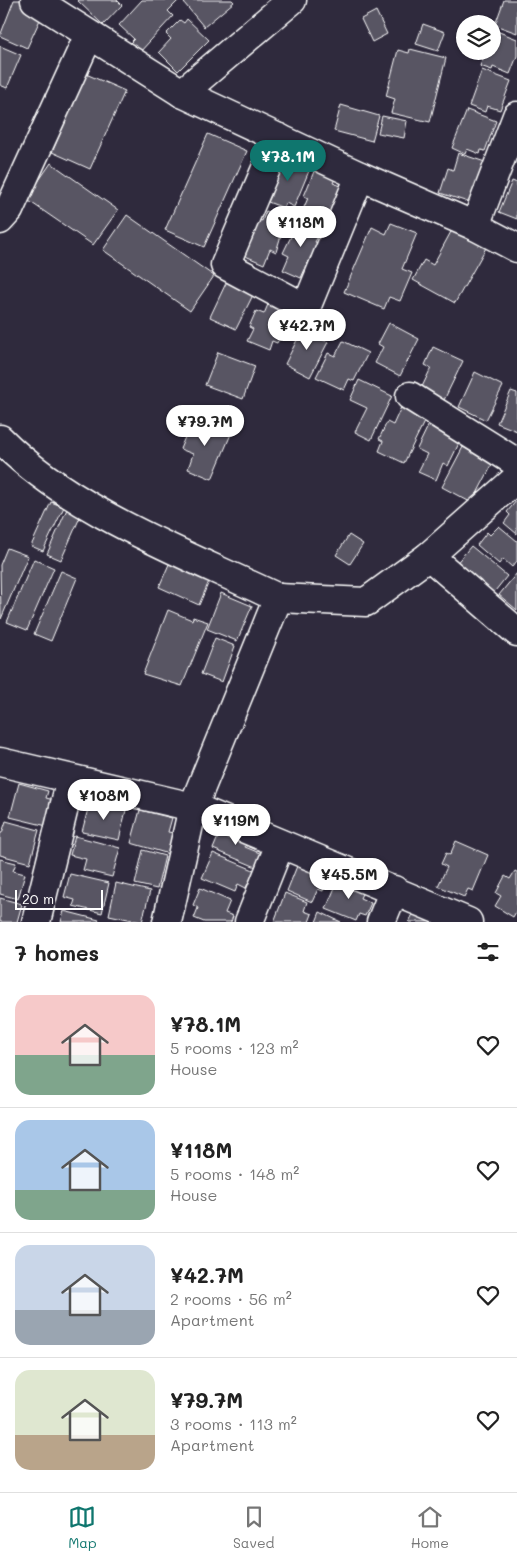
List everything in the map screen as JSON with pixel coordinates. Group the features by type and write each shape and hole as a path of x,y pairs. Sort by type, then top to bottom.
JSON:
{"street":[{"path":"35,0 182,93 360,176 475,226 517,248"},
{"path":"182,93 292,0"},
{"path":"0,220 10,210 89,35"},
{"path":"475,226 517,116"},
{"path":"279,138 225,265 306,308 360,176"},
{"path":"0,439 21,461 100,514 278,598 366,602 429,556 516,477 410,396"},
{"path":"429,556 517,632"},
{"path":"167,922 193,807 278,598"},
{"path":"0,762 193,807 468,922"},
{"path":"36,922 71,779"},
{"path":"249,922 280,844"},
{"path":"381,922 394,890"}],"building":[{"path":"14,0 20,0 44,11 27,48 0,36"},
{"path":"77,0 117,0 122,5 103,25"},
{"path":"142,0 179,0 168,11 173,16 139,53 129,44 134,39 119,25"},
{"path":"188,0 232,0 234,2 204,27 184,3"},
{"path":"504,0 517,0 517,33 501,27 501,15 499,15"},
{"path":"376,11 387,34 372,42 361,19"},
{"path":"187,19 209,40 178,71 159,52 171,39 166,34 180,20 184,23"},
{"path":"423,24 445,32 438,51 416,44"},
{"path":"501,33 517,39 517,56 510,74 493,67 492,70 480,66 482,60 501,60"},
{"path":"0,46 21,55 7,88 0,85"},
{"path":"410,49 446,58 430,122 391,113 395,99 386,96 398,50 409,53"},
{"path":"482,70 511,81 500,110 487,106 485,112 469,106"},
{"path":"86,74 125,91 90,169 52,152"},
{"path":"341,105 379,116 372,141 334,131"},
{"path":"467,110 496,121 485,151 481,150 480,154 467,149 465,154 452,148"},
{"path":"382,116 407,121 404,138 378,133"},
{"path":"208,134 247,151 204,247 165,230"},
{"path":"458,153 488,163 471,203 440,193 448,168 453,170"},
{"path":"284,155 311,166 294,207 286,203 284,208 268,202 271,196 267,195"},
{"path":"51,163 118,210 93,245 26,199"},
{"path":"317,164 338,173 333,183 341,186 326,222 302,212 308,198 304,196"},
{"path":"512,181 517,183 517,219 499,212"},
{"path":"266,211 286,219 276,252 270,249 264,264 243,255 258,219 262,221"},
{"path":"127,215 214,276 190,311 103,250"},
{"path":"298,222 310,227 312,223 322,228 315,242 320,244 314,258 311,256 301,278 283,270 289,256 283,253"},
{"path":"391,223 417,233 402,269 412,273 400,301 389,297 384,309 344,292 372,227 386,234"},
{"path":"453,228 487,246 455,303 413,280 424,260 433,265"},
{"path":"227,281 254,293 236,329 210,317"},
{"path":"269,302 287,310 283,318 288,321 277,343 272,341 269,350 247,341 253,329 249,327 256,311 264,314"},
{"path":"389,323 419,339 400,376 375,363 383,347 378,344"},
{"path":"305,324 322,333 319,338 328,342 310,377 285,364"},
{"path":"343,341 368,353 354,381 349,379 344,390 316,377 328,353 335,356"},
{"path":"433,347 463,361 444,400 421,389 431,368 425,365"},
{"path":"218,352 255,366 243,399 205,385"},
{"path":"475,372 503,386 486,420 459,407"},
{"path":"359,380 392,396 371,440 355,432 367,408 350,400"},
{"path":"511,391 517,393 517,431 497,423"},
{"path":"402,405 419,414 417,419 424,422 404,463 379,451 383,441 379,439 387,422 393,425"},
{"path":"193,418 231,434 212,479 188,469 193,454 180,449"},
{"path":"431,420 461,439 448,466 443,463 436,480 418,472 427,454 417,449"},
{"path":"463,447 493,463 472,503 442,487"},
{"path":"517,500 517,534 504,523 510,515 507,512"},
{"path":"51,502 64,507 43,551 31,546"},
{"path":"67,509 81,515 61,560 47,554"},
{"path":"499,526 517,541 517,561 512,567 503,559 499,564 477,545 487,532 490,535"},
{"path":"349,535 363,544 350,564 336,555"},
{"path":"471,546 507,576 491,596 455,565"},
{"path":"7,548 28,556 1,619 0,565"},
{"path":"173,555 213,572 199,605 159,587"},
{"path":"34,559 54,568 27,630 7,622"},
{"path":"61,571 77,578 51,641 34,634"},
{"path":"517,573 517,610 499,595"},
{"path":"221,593 252,606 237,641 207,629"},
{"path":"168,610 192,620 193,617 208,622 182,686 143,674"},
{"path":"215,638 235,646 222,682 201,674"},
{"path":"19,783 48,791 46,798 54,800 47,826 10,817"},
{"path":"90,801 126,810 119,840 82,832"},
{"path":"140,810 172,818 168,832 174,833 169,854 131,843"},
{"path":"6,821 39,830 30,863 0,855 0,833 2,833"},
{"path":"223,825 249,837 245,847 262,854 256,867 213,849"},
{"path":"75,836 120,848 112,877 83,870 86,859 70,855"},
{"path":"456,841 488,855 473,891 468,889 464,897 438,886 447,867 441,864 446,853 450,855"},
{"path":"143,850 165,856 157,889 135,884"},
{"path":"213,853 256,871 252,882 249,881 246,888 238,884 235,892 202,878"},
{"path":"0,859 16,863 13,871 25,874 18,899 0,894"},
{"path":"310,861 329,877 323,891 318,889 312,902 287,891 297,866 306,869"},
{"path":"515,871 517,872 517,910 513,917 495,906 501,896 496,893 505,876 510,879"},
{"path":"70,874 109,883 102,913 73,906 75,900 64,897"},
{"path":"344,876 366,885 360,898 371,903 365,916 359,914 356,921 326,909 336,885 340,887"},
{"path":"116,883 150,891 142,922 109,915"},
{"path":"200,888 230,901 225,913 233,916 231,922 204,922 194,918 198,908 193,905"},
{"path":"285,893 307,902 304,911 312,914 309,922 274,922"},
{"path":"0,898 22,904 17,922 0,922"},
{"path":"415,910 442,922 409,922"},
{"path":"64,911 99,920 99,922 61,922"},
{"path":"320,912 341,922 316,922"}]}
